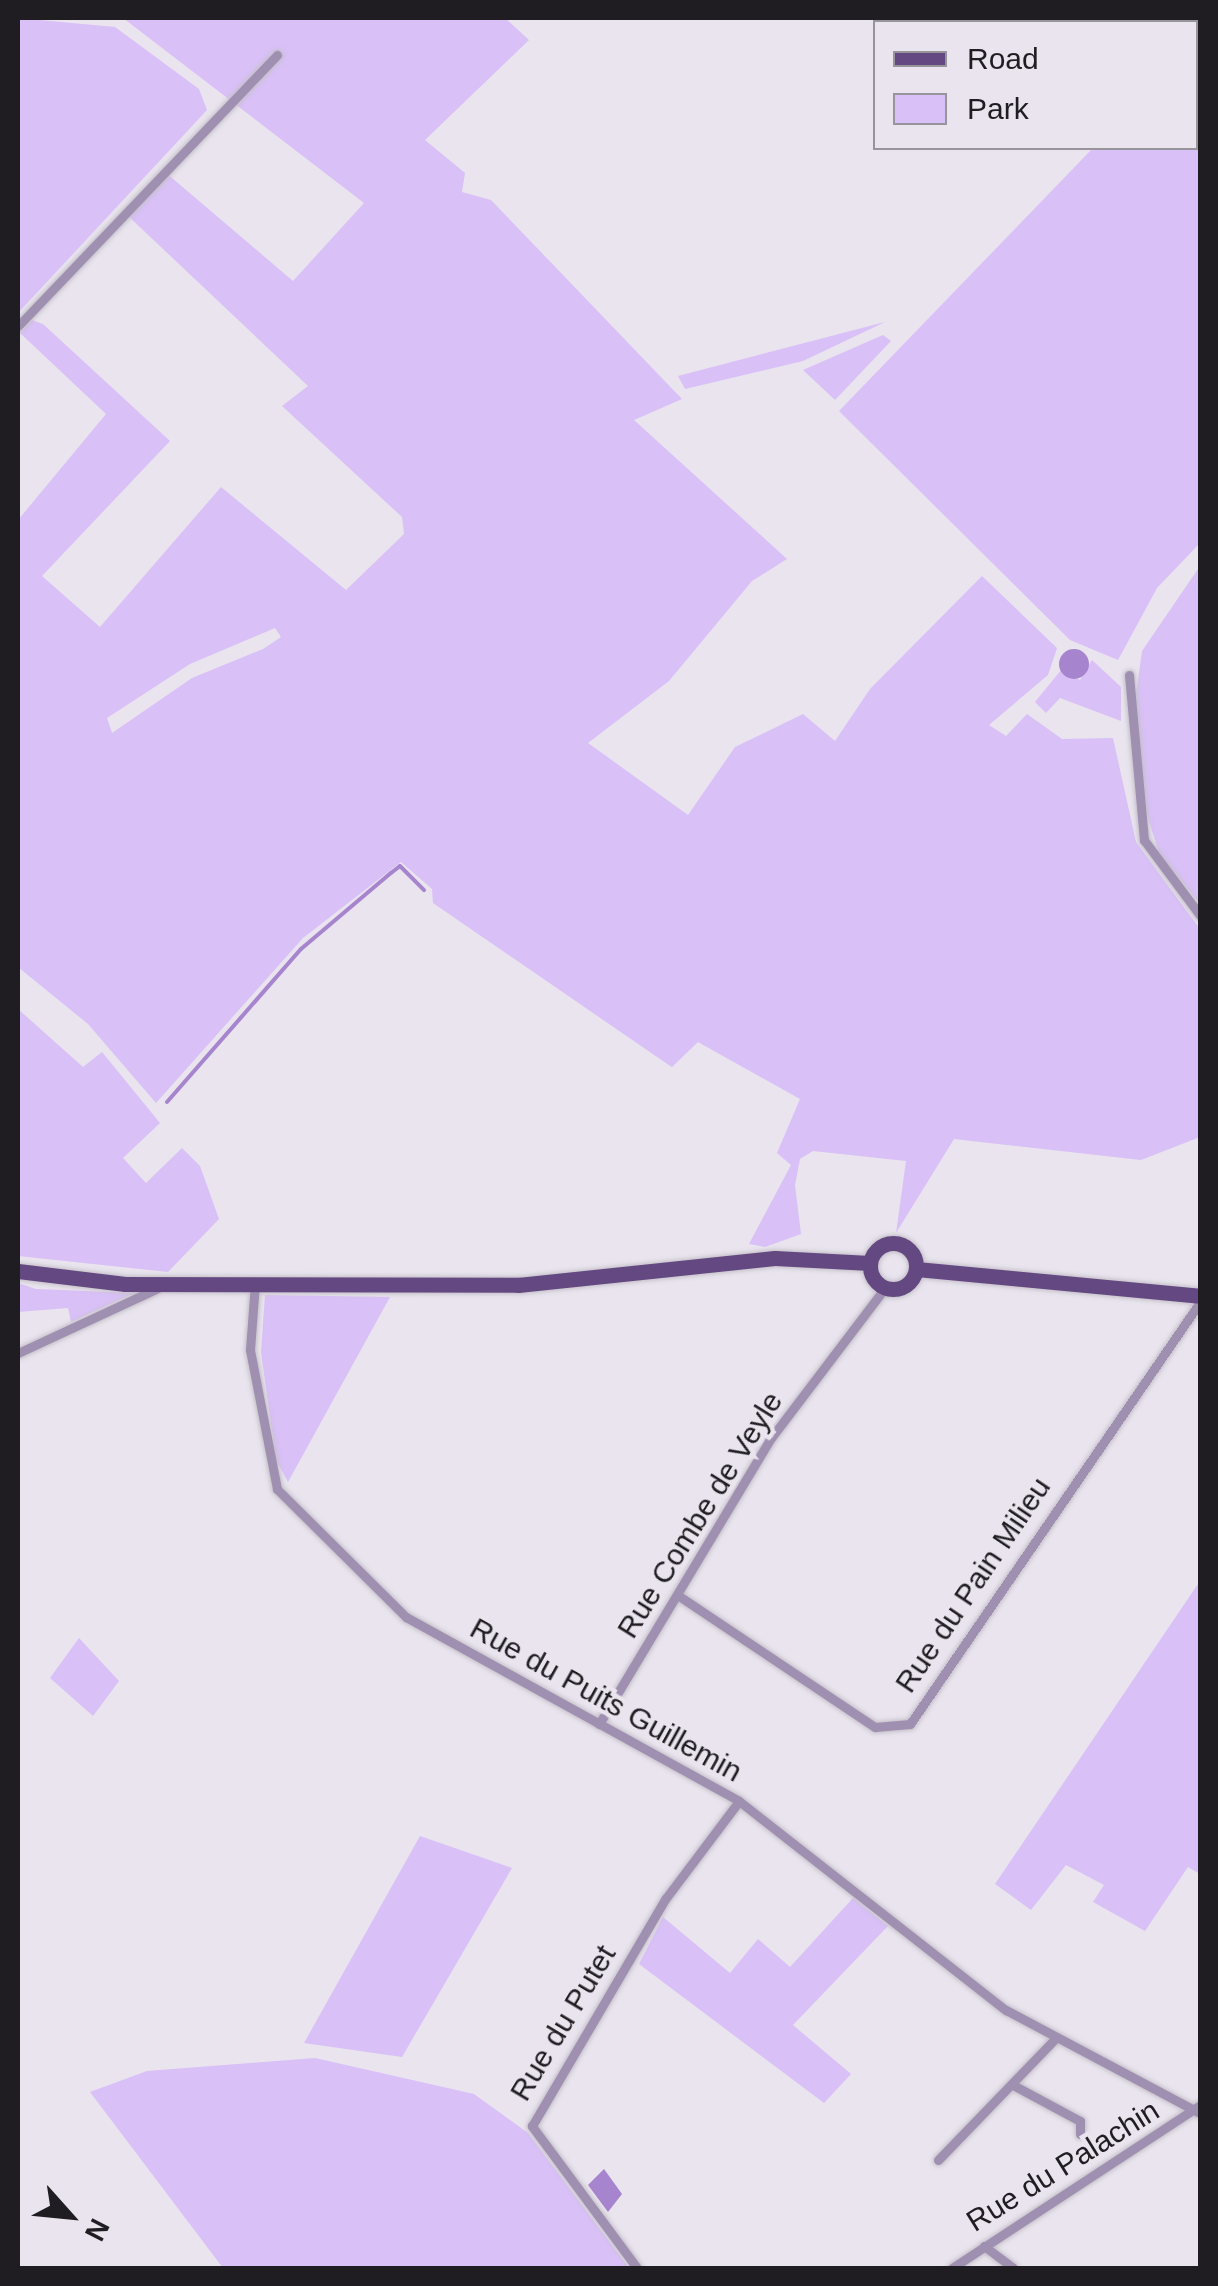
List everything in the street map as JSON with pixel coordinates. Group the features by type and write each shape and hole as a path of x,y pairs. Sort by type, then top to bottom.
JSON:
{"main road":[{"path":"870,1263 884,1245 900,1244 916,1269"},
{"path":"18,1272 165,1285 591,1283 774,1258 870,1263"},
{"path":"870,1263 886,1288 908,1284 916,1269"},
{"path":"916,1269 1200,1299"}],"street":[{"path":"18,326 277,55"},
{"path":"1129,675 1144,840 1200,915"},
{"name":"Rue du Puits Guillemin","path":"255,1284 250,1350 269,1472 298,1518 418,1626 739,1801 1006,2010 1055,2039 1198,2110"},
{"path":"18,1353 165,1285"},
{"name":"Rue Combe de Veyle","path":"598,1724 679,1596 770,1438 886,1288"},
{"name":"Rue du Pain Milieu","path":"679,1596 874,1726 910,1724 1200,1299"},
{"name":"Rue du Putet","path":"637,2268 532,2126 666,1898 739,1801"},
{"path":"938,2160 1055,2039"},
{"path":"1013,2084 1080,2121 1080,2134"},
{"name":"Rue du Palachin","path":"952,2268 1198,2110"},
{"path":"984,2246 1013,2268"}],"green space":[{"path":"18,18 115,27 199,89 207,110 18,313"},
{"path":"123,18 505,18 529,40 425,140 465,173 462,192 491,200 682,399 634,420 787,559 752,581 669,681 588,743 688,815 735,747 803,714 835,741 870,689 982,576 1057,648 1048,675 989,725 1006,736 1027,714 1062,739 1113,738 1136,842 1200,929 1200,1137 1141,1160 954,1139 896,1233 906,1161 813,1151 800,1159 795,1185 801,1234 765,1247 749,1244 791,1165 777,1153 800,1099 698,1042 672,1067 433,903 432,889 401,862 303,938 156,1103 88,1024 18,967 18,520 106,414 20,333 32,320 43,324 170,441 42,576 100,627 221,487 346,590 404,534 402,517 282,406 308,386 126,214 165,172 293,281 364,203","holes":["275,628 281,637 263,649 192,678 112,733 107,718 190,664"]},
{"path":"1200,29 1200,543 1157,588 1118,660 1070,640 839,411 1091,150 1198,150"},
{"path":"885,322 803,361 685,389 678,376"},
{"path":"883,335 891,341 835,400 803,370"},
{"path":"1200,566 1200,904 1159,853 1142,799 1135,702 1142,651"},
{"path":"1092,660 1121,687 1121,721 1060,698 1046,713 1035,702 1062,669 1080,680"},
{"path":"18,1009 83,1067 102,1052 160,1123 123,1158 146,1183 182,1148 200,1166 219,1219 168,1272 18,1256"},
{"path":"18,1283 36,1289 134,1293 71,1322 68,1308 18,1312"},
{"path":"265,1295 390,1297 288,1482 276,1460 261,1352"},
{"path":"1200,1581 1200,1874 1188,1867 1145,1931 1093,1902 1104,1885 1066,1865 1031,1910 995,1884"},
{"path":"79,1638 119,1681 93,1716 50,1678"},
{"path":"420,1836 512,1868 402,2057 304,2043"},
{"path":"853,1898 888,1926 793,2025 851,2074 824,2103 639,1964 663,1917 730,1973 758,1939 790,1967"},
{"path":"315,2058 474,2094 528,2133 629,2268 223,2268 90,2092 147,2071"}],"shaded area":[{"path":"1074,649 1088,658 1089,664 1080,678 1074,679 1060,670 1059,664 1068,650"},
{"path":"604,2169 622,2194 608,2212 588,2185"}],"waterway":[{"path":"167,1102 301,949 391,873 400,866 424,890"}]}
